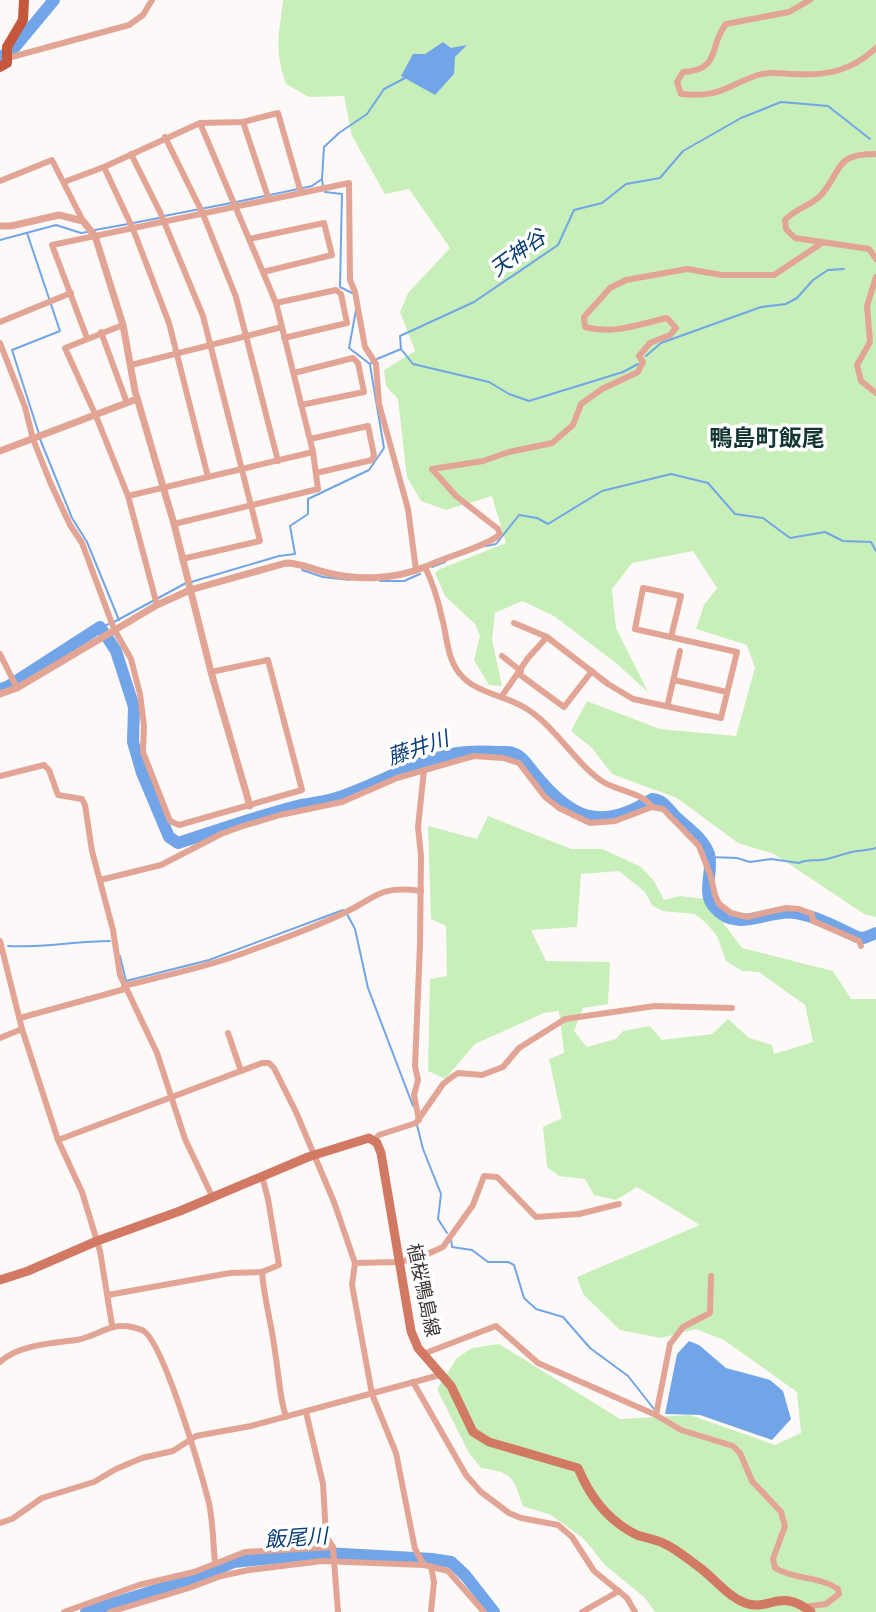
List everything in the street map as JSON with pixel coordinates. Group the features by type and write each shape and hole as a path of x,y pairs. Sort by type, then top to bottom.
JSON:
{"main road":[{"path":"0,67 7,63 6,53 23,20 24,0"},
{"path":"0,1280 180,1211 314,1155 369,1138 374,1140"},
{"name":"植桜鴨島線","path":"374,1140 381,1153 411,1331 423,1354 451,1386 473,1432 489,1442 578,1468 586,1487 601,1509 618,1524 638,1535 663,1542 746,1604 791,1600 808,1609"}],"street":[{"path":"6,53 129,25 143,15 152,0"},
{"path":"810,0 789,12 726,24 710,62 694,71 683,72 677,82 681,94 702,96 721,92 759,74 824,74 844,70 876,48"},
{"path":"64,182 104,167 200,123 243,122 278,113 301,193"},
{"path":"243,122 269,200"},
{"path":"174,524 318,489 313,452 276,303 200,123"},
{"path":"165,138 199,205 236,297 278,461"},
{"path":"131,154 160,212 192,287 211,344 260,541 182,559"},
{"path":"876,154 849,158 839,166 822,194 792,212 785,220 786,229 794,238 869,249 876,259"},
{"path":"0,181 52,160 86,225 95,236 123,325 137,399 174,524 211,672 250,806"},
{"path":"104,167 133,229 169,323 208,477"},
{"path":"87,338 52,246 349,183 350,280 355,292 365,347 375,361 379,404 408,509 416,570"},
{"path":"0,226 59,215 86,225"},
{"path":"249,239 324,223 332,256 262,272"},
{"path":"0,694 156,605 190,590 286,563 297,563 340,576 403,576 494,540 500,534 498,529 456,496 432,469 483,461 509,452 552,443 573,425 581,404 602,389 638,372 643,362 639,356 650,343 670,335 676,328 667,318 624,330 585,327 584,317 610,288 626,280 687,269 722,275 775,275 822,243"},
{"path":"876,278 867,306 870,342 857,365 861,381 876,393"},
{"path":"276,303 336,290 341,293 347,323 284,338"},
{"path":"0,322 71,293"},
{"path":"123,325 65,348 128,496 156,605"},
{"path":"131,365 282,327"},
{"path":"101,332 127,403"},
{"path":"0,343 70,525 82,543 114,629 131,659 143,715 143,752 170,821 179,825 302,790 268,660 211,672"},
{"path":"294,373 353,358 358,363 364,391 301,405"},
{"path":"0,452 137,399"},
{"path":"310,439 368,426 374,455 372,460 316,473"},
{"path":"128,496 313,452"},
{"path":"425,567 435,591 450,653 461,675 472,684 526,708 563,740 594,775 613,787 663,809 695,840 719,904 731,914 747,916 786,908 799,909 859,941 861,946"},
{"path":"514,623 547,637 633,699 721,718 737,652 635,629 643,588 681,596 671,637"},
{"path":"502,696 547,637"},
{"path":"668,703 680,652"},
{"path":"0,654 15,685"},
{"path":"502,656 564,707 592,671"},
{"path":"674,680 727,692"},
{"path":"100,880 161,865 220,834 240,827 280,815 342,802 397,778 474,756 512,759 519,763 545,797 559,808 590,823 615,821 649,804"},
{"path":"0,776 44,765 49,770 58,795 82,799 125,988 157,1053 185,1139 212,1196"},
{"path":"418,1121 414,1095 418,1080 415,1066 421,891 418,827 424,770"},
{"path":"20,1018 214,963 346,912 387,890 421,891"},
{"path":"0,941 22,1029 58,1140 82,1192 97,1241 112,1325"},
{"path":"374,1140 379,1135 418,1121 443,1084 458,1073 481,1075 503,1067 519,1048 565,1019 655,1006 732,1008"},
{"path":"0,1038 22,1029"},
{"path":"228,1033 241,1071"},
{"path":"58,1140 262,1063 269,1063 274,1068 334,1202 355,1263 352,1285 372,1394 397,1453 415,1549 427,1565 434,1582 431,1612"},
{"path":"108,1295 230,1273 262,1272 279,1265 262,1176"},
{"path":"355,1263 398,1262 421,1257 443,1247 473,1205 484,1176 497,1177 536,1217 579,1214 619,1204"},
{"path":"262,1272 286,1417"},
{"path":"656,1415 670,1344 683,1327 710,1313 712,1276"},
{"path":"0,1362 13,1352 80,1339 112,1325 140,1329 153,1341 170,1381 210,1506 215,1562"},
{"path":"423,1354 496,1326 538,1363 656,1415 681,1430 733,1446 740,1453 752,1481 781,1512 785,1526 778,1539 773,1559 775,1567 794,1576 828,1582 838,1590 839,1594 830,1602 808,1609"},
{"path":"0,1523 12,1520 42,1498 94,1482 142,1458 173,1451 189,1439 306,1412 440,1375"},
{"path":"413,1382 466,1475 481,1492 509,1514 558,1525 572,1537 594,1571 619,1591 635,1612"},
{"path":"306,1412 323,1484 326,1536 333,1548 338,1612"},
{"path":"64,1612 139,1585 194,1572 244,1552 333,1548"},
{"path":"110,1612 221,1576 308,1562 427,1565 449,1571 484,1612"},
{"path":"582,1612 619,1591"}],"green space":[{"path":"283,0 876,0 876,917 864,914 774,854 738,843 677,798 612,774 592,748 571,731 587,701 660,729 736,736 755,668 747,645 696,629 704,605 717,588 693,551 632,563 612,589 616,628 648,692 616,663 554,616 522,601 495,613 492,640 502,686 489,685 474,660 480,636 475,624 445,596 435,573 506,543 492,496 446,510 421,501 407,477 398,399 386,386 384,370 415,351 400,312 408,293 450,248 409,189 385,194 352,136 344,96 309,97 286,84 279,52"},
{"path":"488,816 571,849 603,849 641,867 654,881 664,900 680,896 705,899 742,948 833,971 851,999 876,999 876,1612 655,1612 645,1598 605,1565 584,1539 551,1515 523,1506 514,1482 506,1474 481,1468 469,1453 437,1389 457,1358 472,1348 499,1344 620,1419 690,1415 775,1445 801,1433 797,1392 724,1340 696,1329 661,1338 620,1330 583,1294 577,1277 700,1225 637,1187 616,1200 594,1195 585,1179 559,1176 547,1167 543,1127 562,1118 549,1059 564,1053 559,1011 544,1013 475,1044 445,1079 428,1071 430,979 447,976 446,926 431,919 428,826 477,839","holes":["619,871 645,892 652,905 662,911 695,914 717,936 726,961 742,971 759,972 805,1005 813,1042 774,1054 772,1045 749,1038 728,1019 712,1034 662,1040 650,1026 623,1031 616,1039 587,1047 574,1031 583,1008 608,1004 610,962 546,961 531,930 577,927 581,874"]}],"water":[{"path":"443,42 451,48 467,45 455,57 454,74 435,95 401,76 413,54 425,54"},
{"path":"689,1341 699,1345 726,1368 770,1380 783,1391 791,1419 772,1440 700,1415 665,1414 677,1354"}],"waterway":[{"path":"0,58 15,47 54,0"},
{"path":"270,195 312,186 322,179 324,147 367,114 384,89 405,78"},
{"name":"天神谷","path":"377,359 401,349 400,336 474,302 558,245 574,210 602,203 626,184 660,178 683,151 741,118 781,102 828,106 870,139"},
{"name":"天神谷","path":"322,179 323,186"},
{"name":"天神谷","path":"325,192 342,194 340,287 354,294"},
{"path":"236,202 265,196"},
{"path":"164,216 231,203"},
{"path":"133,223 159,218"},
{"path":"95,230 128,224"},
{"path":"0,240 56,225 81,233 87,232"},
{"path":"27,233 60,331 12,350 39,434"},
{"path":"646,356 661,343 761,307 786,304 797,298 813,280 828,270 844,269"},
{"name":"天神谷","path":"356,310 349,348 370,364 372,362"},
{"path":"401,349 413,364 489,382 509,394 529,401 623,372 638,364"},
{"path":"191,582 279,556 295,554 290,526 308,514 308,499 369,470 384,448 370,365"},
{"path":"40,439 72,518 87,542 119,620"},
{"path":"486,546 496,544 519,515 537,518 548,524 602,491 671,474 708,483 735,514 763,518 790,538 825,532 843,541 871,542 876,551"},
{"path":"432,567 445,562"},
{"path":"302,570 323,577 350,580"},
{"path":"380,581 404,581 420,574"},
{"path":"114,622 186,583"},
{"path":"100,627 109,624"},
{"name":"藤井川","path":"0,689 100,627 103,631"},
{"name":"藤井川","path":"107,637 116,651 134,707 133,742 142,773 169,837 178,843 270,813 333,799 441,756 470,752 511,752 522,759 561,801 587,816 617,815 652,799 663,803 706,848 710,861 708,895 714,907 723,915 743,920 785,912 796,913 820,920 857,937 864,938 876,933"},
{"path":"710,857 737,858 750,862 771,859 799,863 876,848"},
{"path":"120,956 126,981 209,960 343,910"},
{"path":"347,914 355,929 368,988 413,1106"},
{"path":"8,946 110,941"},
{"path":"417,1125 423,1149 441,1194 438,1219 447,1233"},
{"path":"451,1239 452,1247 472,1250 488,1262 508,1262 514,1265 524,1298 536,1309 563,1317 590,1348 628,1376 654,1409"},
{"name":"飯尾川","path":"86,1612 201,1576 234,1562 325,1553 451,1562 465,1575 494,1612"}],"district":[{"name":"鴨島町飯尾","path":"767,438"}]}
